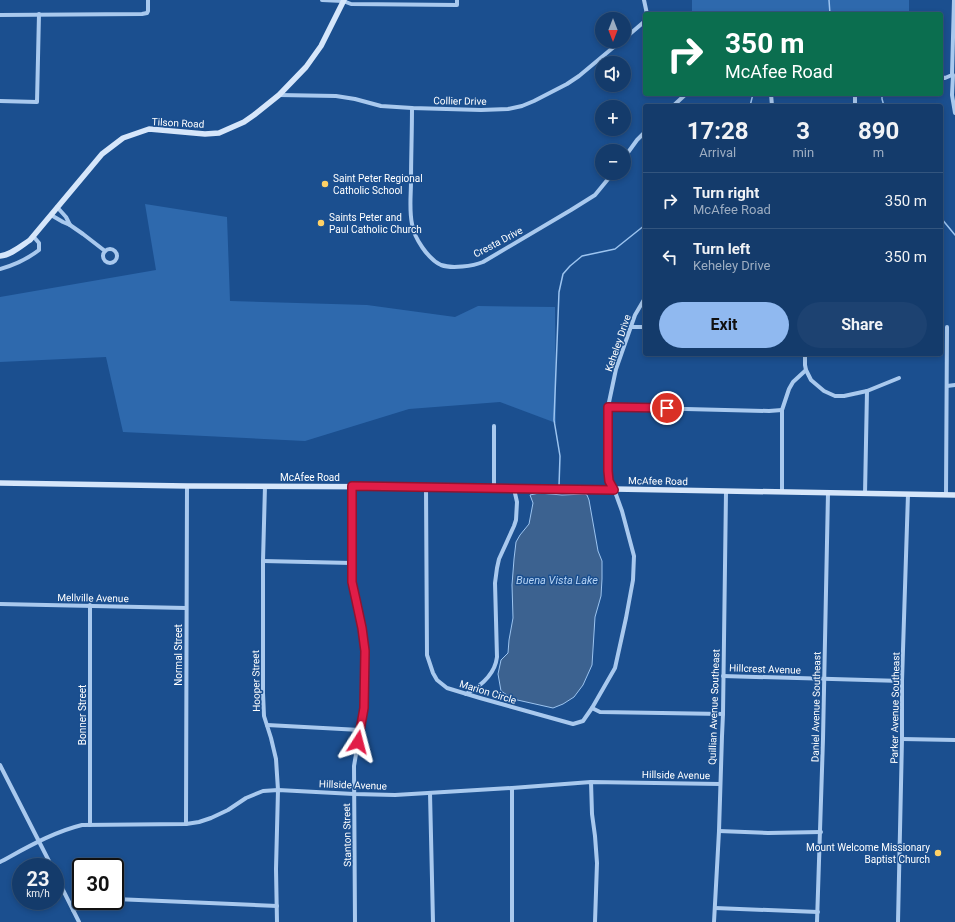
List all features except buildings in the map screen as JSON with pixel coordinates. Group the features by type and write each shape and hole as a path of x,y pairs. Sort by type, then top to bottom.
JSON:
{"street":[{"path":"0,15 142,14 147,13 148,11 148,0"},
{"path":"322,0 343,1 351,4 457,5 457,0"},
{"path":"644,0 647,12"},
{"path":"954,0 954,74 952,96 955,113"},
{"name":"Tilson Road","path":"0,256 29,241 102,154 123,138 149,129 205,134 219,133 244,122 280,95 306,67 320,46 343,1"},
{"path":"0,101 37,102 39,14"},
{"path":"631,33 643,23"},
{"name":"Collier Drive","path":"280,95 336,96 381,106 412,108 508,109 522,106 567,84 580,76 613,48"},
{"path":"943,78 954,74"},
{"path":"675,104 684,96"},
{"name":"Cresta Drive","path":"412,108 411,223 421,246 436,262 446,266 458,266 483,262 595,195 608,180"},
{"path":"631,148 643,134"},
{"path":"57,207 66,217 70,225"},
{"path":"51,215 70,225 105,251"},
{"path":"0,269 14,265 29,258 38,250 39,243 33,236"},
{"name":"Keheley Drive","path":"614,490 609,481 608,471 608,407 616,369 631,327 643,301"},
{"path":"631,327 643,327"},
{"path":"946,494 947,327"},
{"path":"805,356 806,370 811,380 824,391 835,396 844,396 867,391 899,378"},
{"path":"782,492 782,410 793,382 806,370"},
{"path":"947,386 955,386"},
{"path":"865,494 867,391"},
{"path":"608,407 769,411 782,410"},
{"path":"494,426 494,488"},
{"name":"McAfee Road","path":"0,483 955,494"},
{"name":"Normal Street","path":"186,824 187,486"},
{"name":"Hooper Street","path":"265,486 263,562 263,693 264,711 276,759 278,790 277,922"},
{"name":"Stanton Street","path":"352,486 352,582 362,628 365,651 364,708 354,766 355,922"},
{"name":"Marion Circle","path":"426,487 427,655 430,667 437,680 447,688 465,694 573,724 583,721 615,668 633,580 634,556 622,511 614,490"},
{"path":"465,694 472,691 488,678 494,669 496,662 495,583 499,559 516,520 517,502 514,489"},
{"name":"Quillian Avenue Southeast","path":"714,922 723,714 726,492"},
{"name":"Daniel Avenue Southeast","path":"818,922 828,493"},
{"name":"Parker Avenue Southeast","path":"898,922 902,681 908,494"},
{"path":"263,562 352,563"},
{"name":"Mellville Avenue","path":"0,604 186,608"},
{"name":"Bonner Street","path":"90,605 90,824"},
{"name":"Hillcrest Avenue","path":"723,676 902,681"},
{"path":"592,708 600,712 723,714"},
{"path":"267,725 360,730"},
{"path":"902,739 955,740"},
{"path":"0,765 48,858"},
{"path":"592,782 592,814 597,864 595,922"},
{"name":"Hillside Avenue","path":"0,862 39,841 69,828 90,824 148,825 186,824 199,822 228,810 246,798 263,791 278,790 395,795 592,782 720,784"},
{"path":"512,788 512,922"},
{"path":"430,793 433,922"},
{"path":"719,831 821,832"},
{"path":"64,892 72,908"},
{"path":"124,899 276,906"},
{"path":"715,908 818,912"},
{"path":"73,910 79,922"}],"shaded area":[{"path":"692,0 909,0 909,12 692,12"},
{"path":"145,204 227,217 230,301 367,305 455,317 478,306 555,307 556,423 500,402 409,409 305,441 123,432 106,357 0,362 0,297 156,270"}],"water":[{"name":"Buena Vista Lake","path":"539,493 587,495 598,551 602,561 601,596 595,617 592,665 583,685 574,697 553,708 513,699 501,691 498,674 501,660 508,653 513,618 512,585 516,542 529,524 533,503 530,495"}],"waterway":[{"path":"829,0 830,12"},
{"path":"750,104 752,96"},
{"path":"882,96 883,104"},
{"path":"943,220 955,235"},
{"path":"559,486 560,456 554,420 559,292 563,274 582,256 615,249 643,227"}],"place":[{"name":"Saint Peter Regional Catholic School","path":"325,184"},
{"name":"Saints Peter and Paul Catholic Church","path":"321,223"},
{"name":"Mount Welcome Missionary Baptist Church","path":"938,853"}],"route":[{"path":"358,742 364,708 365,651 364,638 352,582 352,486 614,490 609,481 608,471 608,407 667,408"}]}
